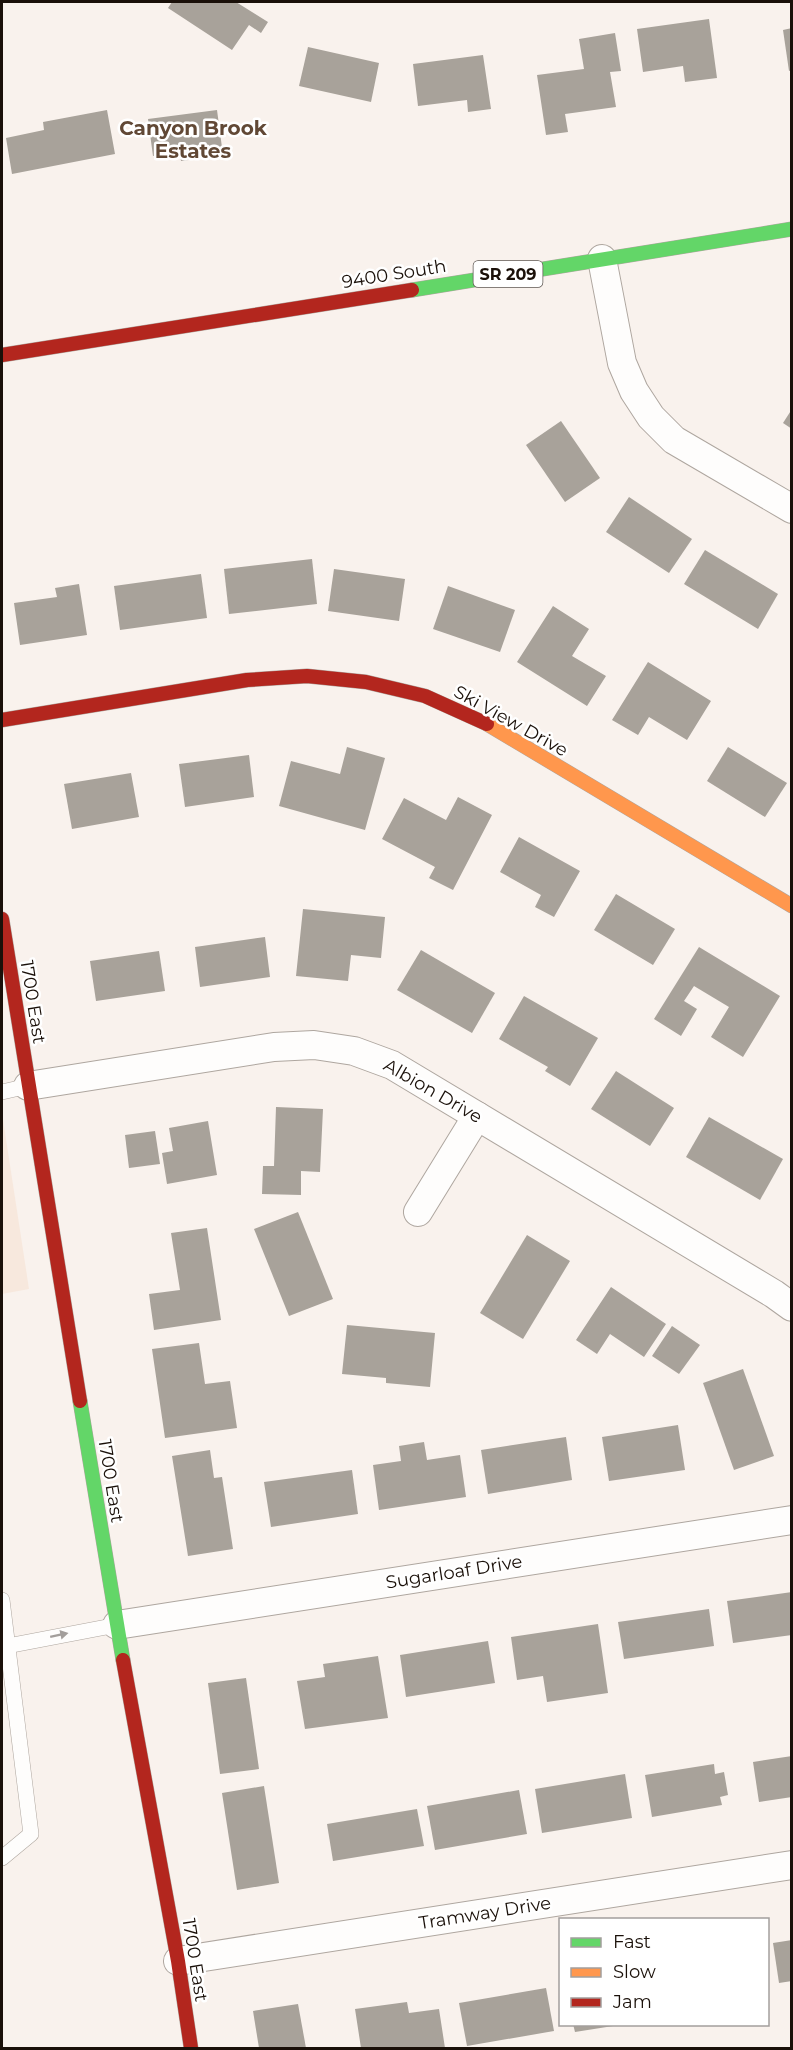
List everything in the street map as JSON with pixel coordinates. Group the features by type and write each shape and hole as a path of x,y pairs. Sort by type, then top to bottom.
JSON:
{"street":[{"name":"9400 South","path":"2,355 792,229"},
{"path":"602,259 622,363 634,391 651,417 674,440 792,509"},
{"name":"Ski View Drive","path":"2,720 247,680 306,676 366,682 425,696 480,720 792,906"},
{"name":"1700 East","path":"2,919 15,1089 117,1625 178,1961 191,2049"},
{"name":"Albion Drive","path":"15,1089 274,1047 314,1045 354,1051 392,1065 774,1294 792,1307"},
{"path":"418,1212 477,1116"},
{"name":"Sugarloaf Drive","path":"117,1625 792,1520"},
{"name":"Tramway Drive","path":"178,1961 792,1865"}],"lane":[{"path":"2,1600 5,1647 31,1834 3,1854"},
{"path":"5,1647 117,1625"}],"shaded area":[{"path":"2,1113 29,1289 2,1294"}],"building":[{"path":"172,2 236,2 268,22 261,33 249,25 232,50 168,8"},
{"path":"709,19 717,78 685,82 683,66 643,72 637,29"},
{"path":"792,28 792,70 789,71 783,30"},
{"path":"615,33 621,71 610,72 616,107 565,114 568,132 546,135 537,75 584,69 579,39"},
{"path":"308,47 379,63 371,102 299,86"},
{"path":"483,55 491,109 468,112 467,100 418,106 413,64"},
{"path":"107,110 115,154 12,174 6,138 44,130 43,122"},
{"path":"217,110 223,155 181,161 180,153 153,156 148,119"},
{"path":"792,409 792,429 783,423"},
{"path":"561,421 600,478 565,502 526,445"},
{"path":"629,497 692,539 669,573 606,532"},
{"path":"705,550 778,594 758,629 684,584"},
{"path":"312,559 317,604 229,614 224,569"},
{"path":"334,569 405,579 399,621 328,611"},
{"path":"201,574 207,618 120,630 114,586"},
{"path":"79,584 87,635 20,645 14,603 57,597 55,588"},
{"path":"448,586 515,610 500,652 433,629"},
{"path":"553,606 589,629 572,656 606,676 587,706 517,662"},
{"path":"648,662 711,701 687,740 649,717 638,735 612,720"},
{"path":"347,747 385,758 365,830 279,806 291,761 340,774"},
{"path":"728,747 787,783 765,817 707,781"},
{"path":"249,755 254,797 185,807 179,764"},
{"path":"131,773 139,817 72,829 64,784"},
{"path":"458,797 492,815 453,890 429,878 435,867 382,839 404,798 446,820"},
{"path":"519,837 580,871 554,917 535,907 541,895 500,872"},
{"path":"616,894 675,929 653,965 594,930"},
{"path":"303,909 385,917 381,958 351,955 348,981 296,976"},
{"path":"265,937 270,977 200,987 195,947"},
{"path":"699,947 780,996 743,1057 711,1037 729,1007 694,986 684,1001 697,1009 681,1036 654,1019"},
{"path":"421,950 495,993 472,1033 397,990"},
{"path":"159,951 165,991 96,1001 90,961"},
{"path":"524,996 598,1038 570,1086 545,1071 548,1067 499,1039"},
{"path":"616,1071 674,1108 650,1146 591,1109"},
{"path":"276,1107 323,1109 320,1172 301,1171 301,1195 262,1194 263,1166 274,1166"},
{"path":"709,1117 783,1159 760,1200 686,1157"},
{"path":"208,1121 217,1175 167,1184 162,1153 173,1151 169,1128"},
{"path":"155,1131 160,1164 129,1168 125,1135"},
{"path":"298,1212 333,1299 289,1316 254,1229"},
{"path":"207,1228 221,1320 154,1330 149,1294 180,1290 171,1233"},
{"path":"527,1235 570,1261 523,1339 480,1313"},
{"path":"611,1287 666,1324 644,1357 610,1334 597,1354 576,1340"},
{"path":"347,1325 435,1333 430,1387 386,1383 386,1378 342,1374"},
{"path":"672,1326 700,1345 679,1374 652,1356"},
{"path":"199,1343 205,1384 230,1381 237,1428 165,1438 152,1349"},
{"path":"743,1369 774,1456 734,1470 703,1383"},
{"path":"678,1425 685,1470 609,1481 602,1437"},
{"path":"566,1437 572,1480 488,1494 481,1450"},
{"path":"424,1442 427,1460 460,1455 466,1497 379,1510 373,1465 401,1461 399,1446"},
{"path":"210,1450 214,1478 222,1477 233,1549 188,1556 172,1456"},
{"path":"352,1470 358,1514 271,1527 264,1482"},
{"path":"792,1592 792,1635 733,1643 727,1601"},
{"path":"709,1609 714,1646 624,1659 618,1622"},
{"path":"598,1624 608,1693 547,1702 543,1676 517,1680 511,1637"},
{"path":"488,1641 495,1683 406,1697 400,1655"},
{"path":"378,1656 388,1718 305,1729 297,1681 325,1677 323,1664"},
{"path":"246,1678 259,1769 220,1774 208,1683"},
{"path":"792,1756 792,1797 759,1802 753,1762"},
{"path":"714,1764 715,1774 724,1772 728,1795 720,1797 722,1805 652,1817 645,1775"},
{"path":"625,1774 632,1818 542,1833 535,1789"},
{"path":"264,1786 279,1883 237,1890 222,1793"},
{"path":"519,1790 527,1834 435,1850 427,1806"},
{"path":"417,1809 424,1846 333,1861 327,1824"},
{"path":"792,1940 792,1981 779,1983 773,1943"},
{"path":"546,1988 554,2031 467,2046 459,2003"},
{"path":"407,2002 409,2013 439,2009 445,2048 361,2048 355,2009"},
{"path":"298,2004 306,2048 259,2048 253,2011"},
{"path":"574,2026 613,2026 575,2032"}],"traffic: fast":[{"path":"412,290 792,229"},
{"path":"80,1401 123,1660"}],"traffic: slow":[{"path":"487,724 792,906"}],"traffic: jam":[{"path":"2,355 412,290"},
{"path":"2,720 247,680 307,676 366,682 425,696 487,724"},
{"path":"2,919 80,1401"},
{"path":"123,1660 178,1961 191,2048"}],"district":[{"name":"Canyon Brook Estates","path":"193,140"}]}
